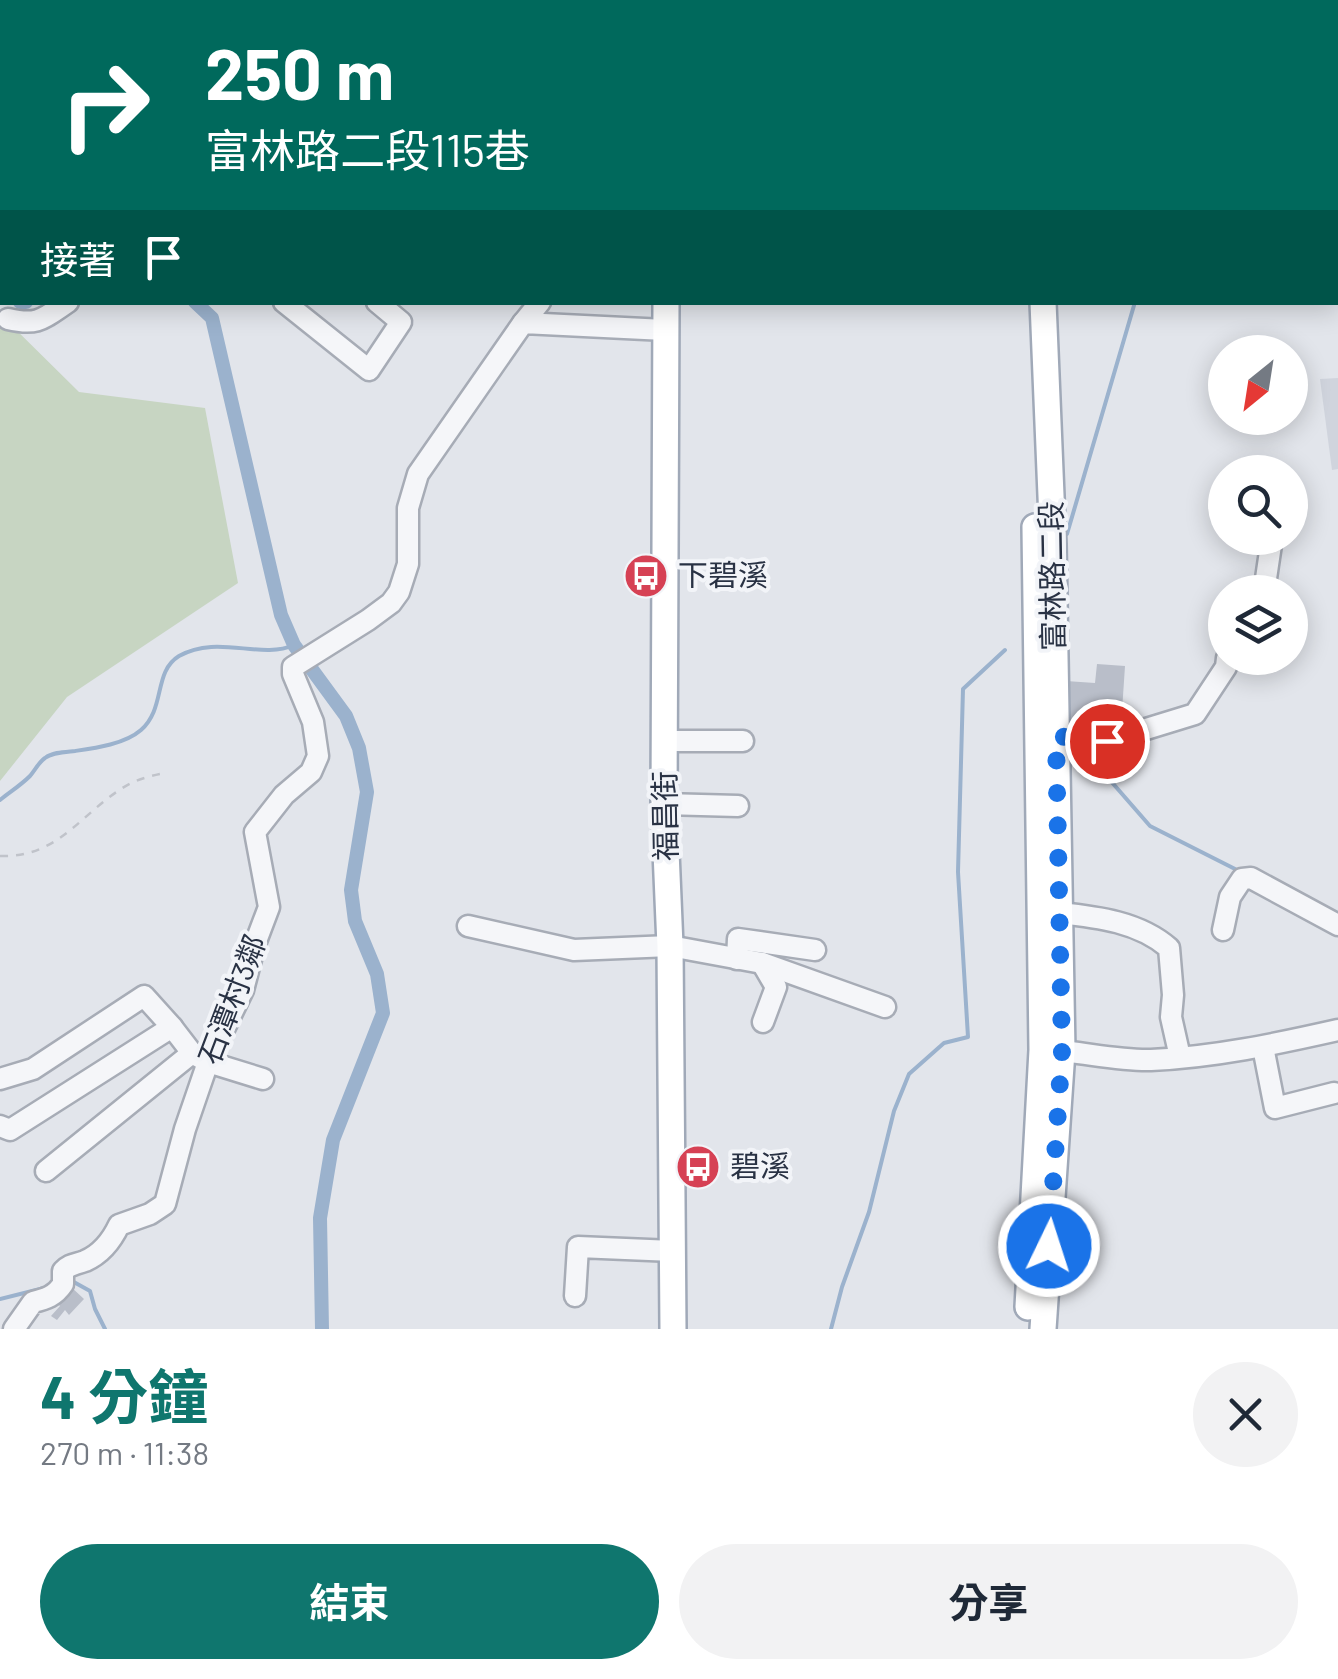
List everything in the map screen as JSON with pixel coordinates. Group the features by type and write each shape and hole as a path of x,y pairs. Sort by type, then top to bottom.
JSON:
{"main road":[{"name":"福昌街","path":"666,305 664,804 670,946 673,1329"},
{"name":"富林路二段","path":"1032,305 1048,735 1052,1050"},
{"name":"富林路二段","path":"1043,305 1046,662"},
{"name":"富林路二段","path":"1043,1329 1044,1191 1059,914 1048,735"},
{"name":"富林路二段","path":"1026,1329 1044,1191"}],"lane":[{"path":"8,316 29,324 64,305"},
{"path":"288,305 369,370 401,322 381,305"},
{"name":"石潭村3鄰","path":"14,1329 33,1302 50,1298 70,1264 85,1261 110,1242 119,1225 165,1204 200,1058 243,990 269,907 254,832 284,795 311,772 318,756 313,722 293,674 294,667 391,603 399,592 408,564 408,508 418,474 538,305"},
{"path":"523,323 665,330"},
{"path":"1048,735 1107,741 1195,714 1221,675"},
{"path":"664,741 743,741"},
{"path":"664,804 738,806"},
{"path":"1222,930 1230,897 1242,879 1251,878 1338,925"},
{"path":"1059,914 1104,918 1155,936 1169,948 1171,1018 1180,1057"},
{"path":"468,926 574,950 670,946 762,963 884,1007"},
{"path":"737,960 738,939 814,950"},
{"path":"762,963 776,987 763,1022"},
{"path":"0,1080 32,1069 144,996 200,1058 263,1080"},
{"path":"0,1126 10,1130 172,1027"},
{"path":"1052,1050 1148,1060 1220,1054 1338,1030"},
{"path":"1263,1047 1275,1108 1334,1094"},
{"path":"46,1170 200,1058"},
{"path":"575,1296 578,1247 672,1251"}],"path":[{"path":"0,856 17,857 52,844 120,789 141,778 165,773"}],"shaded area":[{"path":"1338,378 1338,469 1332,470 1320,379"}],"green space":[{"path":"0,314 79,392 205,408 238,583 67,697 0,781"}],"building":[{"path":"1097,664 1125,666 1122,711 1104,711 1106,735 1067,736 1066,681 1095,683"},
{"path":"70,1286 84,1299 69,1315 65,1310 57,1320 51,1316 60,1306 56,1302"}],"waterway":[{"path":"198,305 212,318 281,615 294,645 346,716 359,748 367,792 351,890 355,921 377,974 383,1013 333,1140 320,1218 322,1329"},
{"path":"1067,534 1134,305"},
{"path":"0,800 48,756 110,745 141,730 154,711 166,671 179,656 209,647 267,650 294,645"},
{"path":"831,1329 869,1212 894,1111 909,1074 944,1043 968,1037 958,872 963,689 1005,650"},
{"path":"1082,748 1150,826 1241,872"},
{"path":"72,1281 90,1291 105,1329"},
{"path":"0,1299 44,1288"}],"place":[{"name":"下碧溪","path":"646,576"},
{"name":"碧溪","path":"698,1167"}],"route":[{"path":"1049,1246 1062,1051 1056,736 1107,741"}]}
